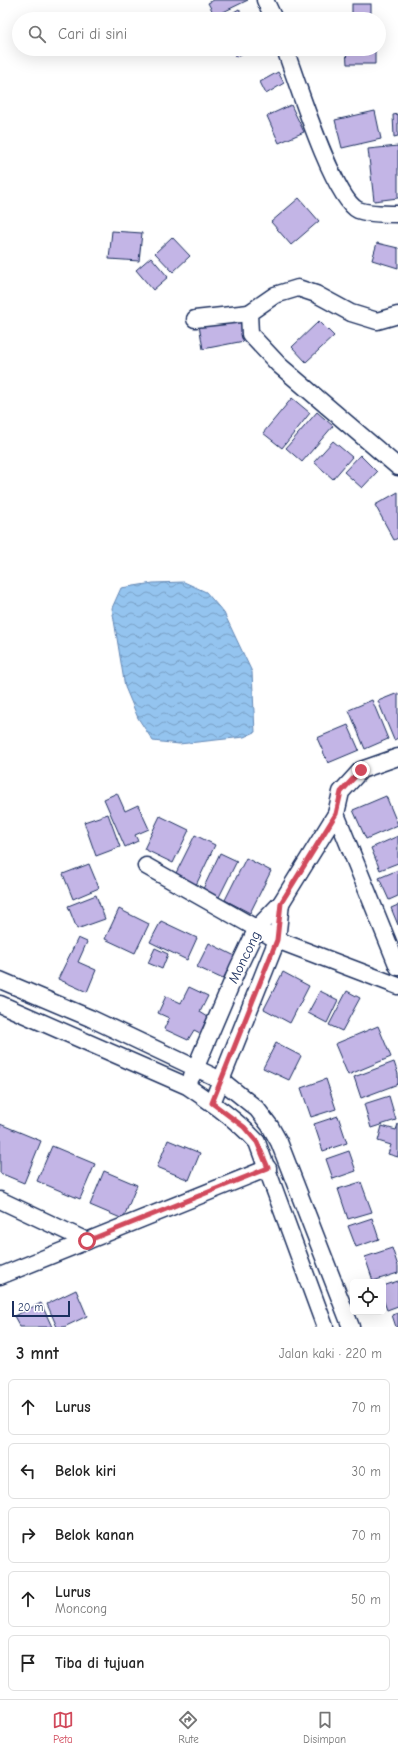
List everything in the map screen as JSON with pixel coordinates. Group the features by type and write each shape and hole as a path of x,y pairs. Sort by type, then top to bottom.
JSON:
{"street":[{"path":"265,0 271,12"},
{"path":"288,56 324,155 343,195 358,210 384,214 398,214"},
{"path":"195,319 249,313 275,295 298,288 316,294 351,313 377,321 398,315"},
{"path":"249,313 250,334 279,365 398,467"},
{"name":"Moncong","path":"187,1086 257,928 281,903 336,814 341,792 361,770 398,757"},
{"path":"336,814 398,967"},
{"path":"146,866 277,940 398,986"},
{"path":"212,1103 277,940 281,903"},
{"path":"0,980 90,1018 221,1080 257,1109 270,1126 279,1142 351,1327"},
{"path":"0,1004 187,1086 244,1127 257,1142 268,1168 325,1327"},
{"path":"0,1276 268,1168"},
{"path":"0,1200 87,1241"}],"water":[{"path":"184,582 206,592 224,613 252,672 255,732 244,737 179,744 153,741 138,718 125,687 112,608 121,588 153,583"}],"building":[{"path":"214,0 248,0 223,12 213,12 208,3"},
{"path":"352,4 371,4 371,12 352,12"},
{"path":"239,9 241,12 234,12"},
{"path":"346,56 375,56 375,64 347,64"},
{"path":"278,72 284,83 266,94 260,82"},
{"path":"291,105 304,132 279,143 267,116"},
{"path":"375,111 381,139 342,148 335,120"},
{"path":"398,114 398,136 394,137 393,115"},
{"path":"398,146 398,198 374,201 368,149"},
{"path":"299,198 319,221 291,245 271,222"},
{"path":"112,231 142,233 139,261 109,259"},
{"path":"172,237 190,256 173,272 155,253"},
{"path":"377,243 398,248 398,268 372,260"},
{"path":"151,257 168,277 153,290 136,270"},
{"path":"240,317 244,341 203,349 199,325"},
{"path":"319,321 334,336 306,362 292,347"},
{"path":"292,398 310,413 282,448 263,433"},
{"path":"317,412 333,426 302,462 286,448"},
{"path":"333,441 352,457 333,479 314,462"},
{"path":"360,455 377,472 362,488 344,472"},
{"path":"398,492 398,538 394,540 375,505"},
{"path":"398,693 398,738 394,740 378,701"},
{"path":"372,700 388,739 365,749 349,710"},
{"path":"348,725 359,750 328,763 317,738"},
{"path":"117,793 125,811 138,805 149,829 135,835 138,841 125,847 104,799"},
{"path":"386,796 398,825 366,839 353,810"},
{"path":"108,814 120,847 96,856 84,822"},
{"path":"160,816 189,830 173,863 144,849"},
{"path":"195,835 215,845 196,885 175,875"},
{"path":"398,836 398,863 380,870 371,848"},
{"path":"220,853 237,861 218,899 202,891"},
{"path":"246,858 271,871 250,913 225,900"},
{"path":"89,864 99,888 73,899 63,874"},
{"path":"398,870 398,896 389,900 379,878"},
{"path":"96,895 105,919 77,929 68,906"},
{"path":"398,905 398,925 391,908"},
{"path":"119,909 149,924 135,953 105,939"},
{"path":"161,921 197,938 187,960 150,942"},
{"path":"78,938 87,942 78,962 96,970 87,992 58,979"},
{"path":"209,943 235,956 223,979 197,967"},
{"path":"155,948 168,954 162,969 148,963"},
{"path":"283,972 309,986 290,1023 264,1009"},
{"path":"189,987 208,996 200,1012 208,1017 200,1033 194,1030 188,1040 164,1029 169,1018 158,1013 166,996 181,1003"},
{"path":"320,991 338,1000 327,1023 308,1013"},
{"path":"347,991 360,998 342,1031 329,1025"},
{"path":"378,1026 391,1057 348,1075 335,1044"},
{"path":"276,1043 301,1056 289,1080 263,1068"},
{"path":"394,1062 398,1074 398,1084 361,1098 354,1077"},
{"path":"326,1079 336,1109 311,1117 301,1088"},
{"path":"389,1096 396,1120 371,1128 364,1104"},
{"path":"338,1116 347,1143 323,1151 314,1124"},
{"path":"0,1124 41,1141 24,1183 0,1173"},
{"path":"398,1124 398,1157 388,1154 391,1145 378,1141 382,1126 396,1130"},
{"path":"168,1140 200,1153 189,1180 157,1167"},
{"path":"52,1146 95,1164 80,1199 37,1181"},
{"path":"349,1151 356,1171 333,1179 326,1159"},
{"path":"104,1171 137,1185 123,1219 90,1205"},
{"path":"361,1182 372,1212 348,1219 338,1189"},
{"path":"372,1218 379,1239 356,1247 348,1226"},
{"path":"392,1248 398,1266 398,1273 379,1279 372,1279 365,1257"},
{"path":"398,1281 398,1306 387,1310 386,1307 386,1285"},
{"path":"76,1290 87,1316 64,1327 57,1327 47,1304"},
{"path":"41,1303 52,1327 20,1327 14,1316"},
{"path":"398,1313 398,1327 396,1327 392,1315"}],"route":[{"path":"87,1241 268,1168 257,1142 244,1127 212,1103 277,940 281,903 336,814 341,792 361,770"}]}
